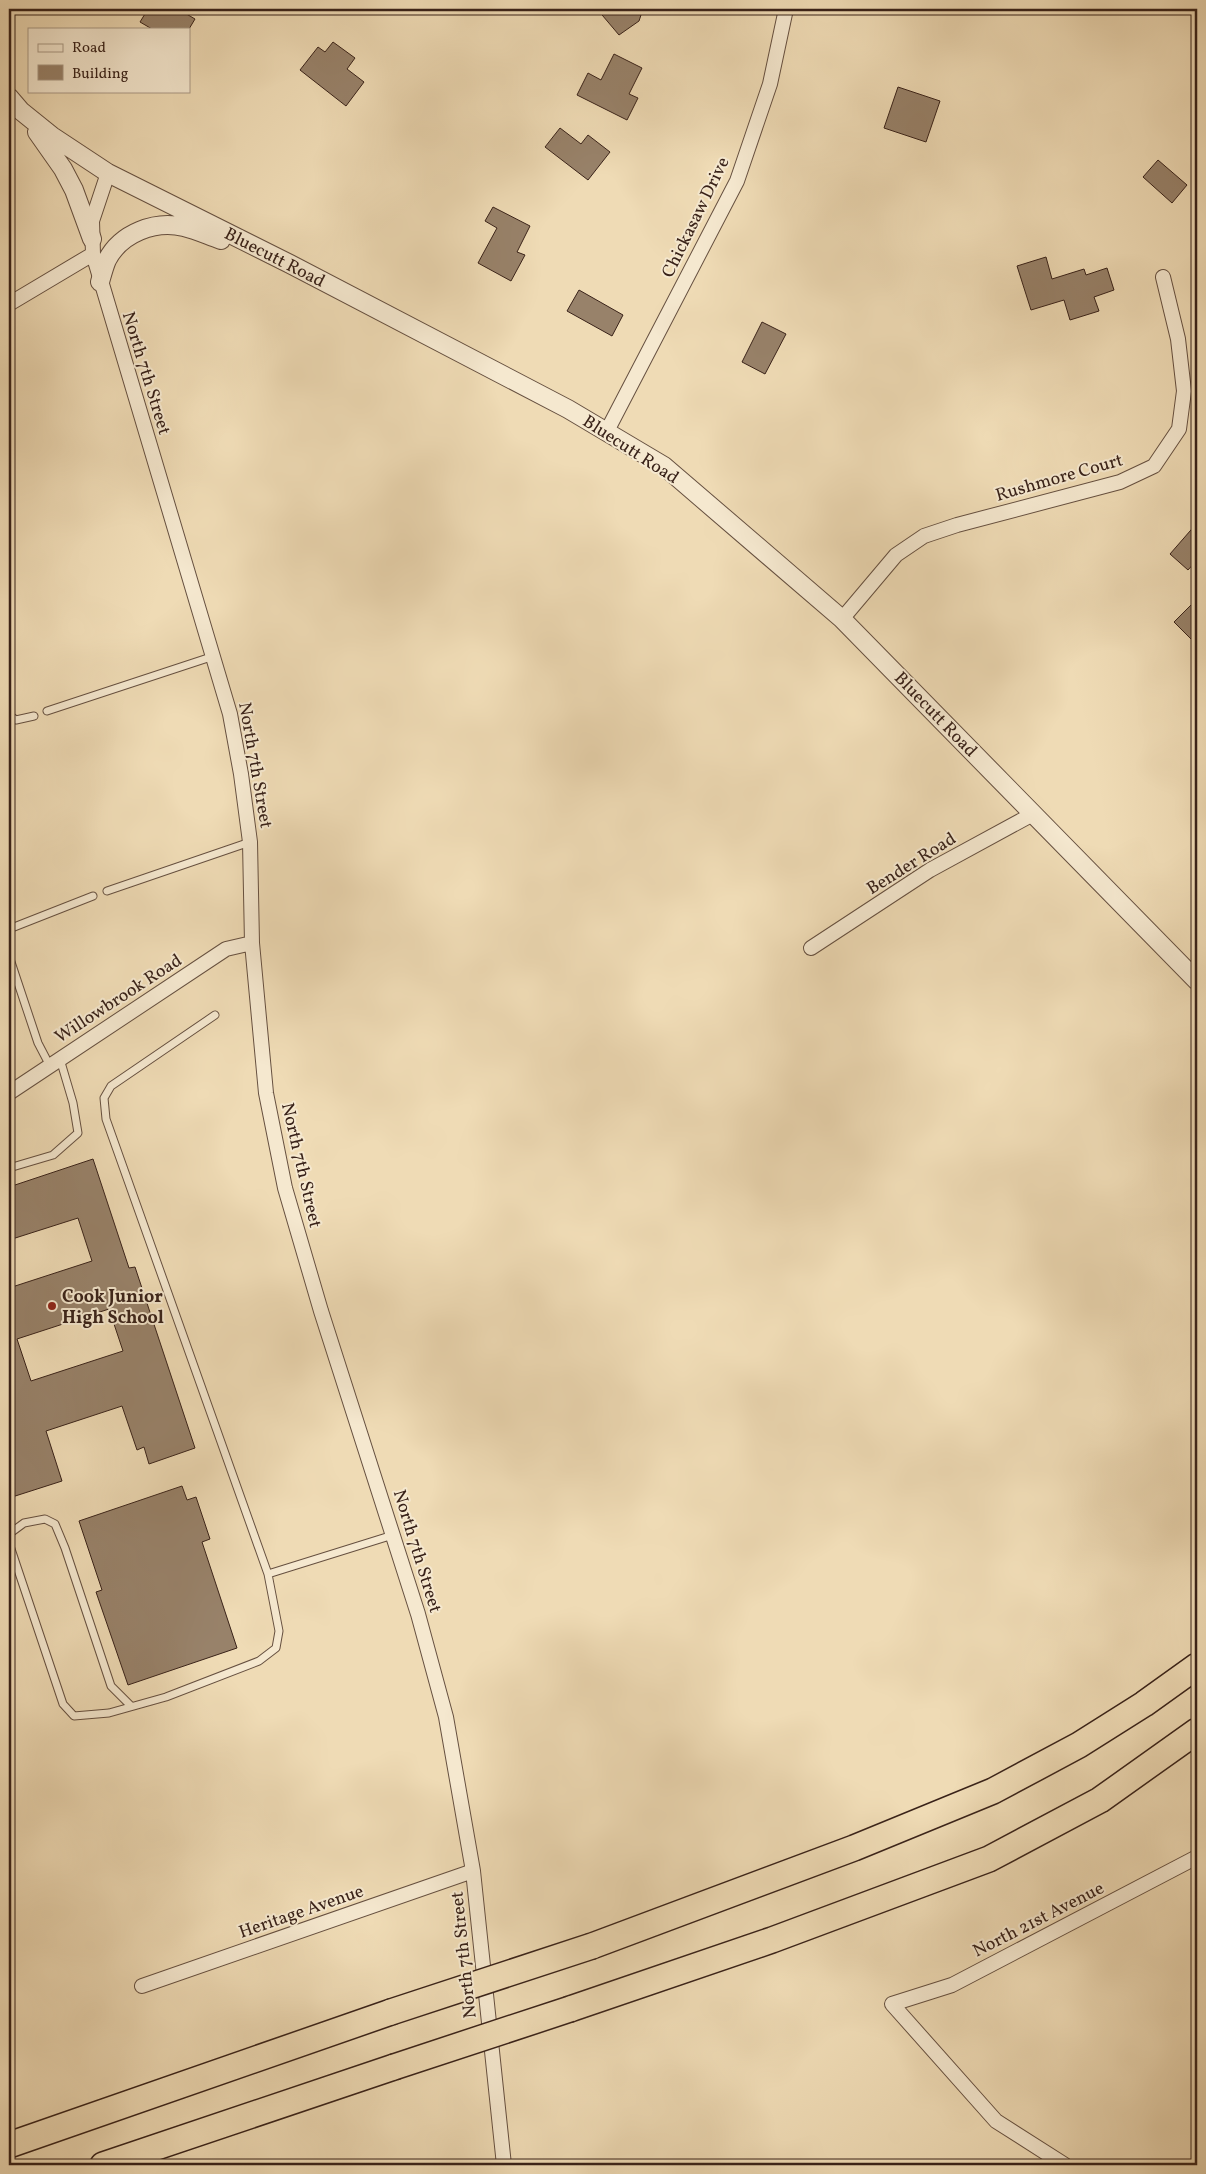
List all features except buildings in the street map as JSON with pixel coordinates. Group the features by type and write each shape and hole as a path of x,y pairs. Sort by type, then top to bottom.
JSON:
{"highway":[{"path":"9,2145 391,2012 592,1946 854,1848 994,1791 1079,1745 1144,1704 1197,1666"},
{"path":"103,2165 781,1937 988,1859 1100,1800 1197,1731"}],"street":[{"name":"Chickasaw Drive","path":"607,431 737,181 770,84 786,9"},
{"name":"Bluecutt Road","path":"9,97 21,111 52,136 108,173 290,264 607,431 664,466 842,619 1197,981"},
{"path":"9,304 92,247 74,190 63,169 21,111"},
{"name":"North 7th Street","path":"108,173 92,221 92,247 100,282 214,656 230,714 242,774 250,842 252,943 266,1092 285,1188 321,1311 418,1614 446,1717 473,1871 504,2165"},
{"path":"100,282 108,260 116,248 133,233 155,225 183,227 290,264"},
{"name":"Rushmore Court","path":"842,619 896,554 924,536 957,525 1120,482 1154,466 1179,429 1184,390 1178,339 1163,277"},
{"name":"Bender Road","path":"811,948 930,870 1033,814"},
{"name":"Willowbrook Road","path":"10,1089 55,1062 226,949 252,943"},
{"name":"North 21st Avenue","path":"1065,2165 996,2121 892,2004 952,1985 1197,1857"},
{"name":"Heritage Avenue","path":"142,1986 473,1871"}],"lane":[{"path":"47,710 214,656"},
{"path":"9,715 16,720 34,716"},
{"path":"107,891 250,842"},
{"path":"9,929 93,896"},
{"path":"9,956 38,1043 55,1062 73,1103 78,1133 53,1155 9,1168"},
{"path":"9,1543 62,1704 74,1716 109,1713 166,1697 259,1661 276,1648 279,1631 268,1574 106,1119 104,1098 111,1086 215,1015"},
{"path":"9,1534 24,1523 45,1518 55,1524 65,1548 111,1686 131,1706"},
{"path":"268,1574 393,1535"}],"place":[{"name":"Cook Junior High School","path":"52,1306"}]}
